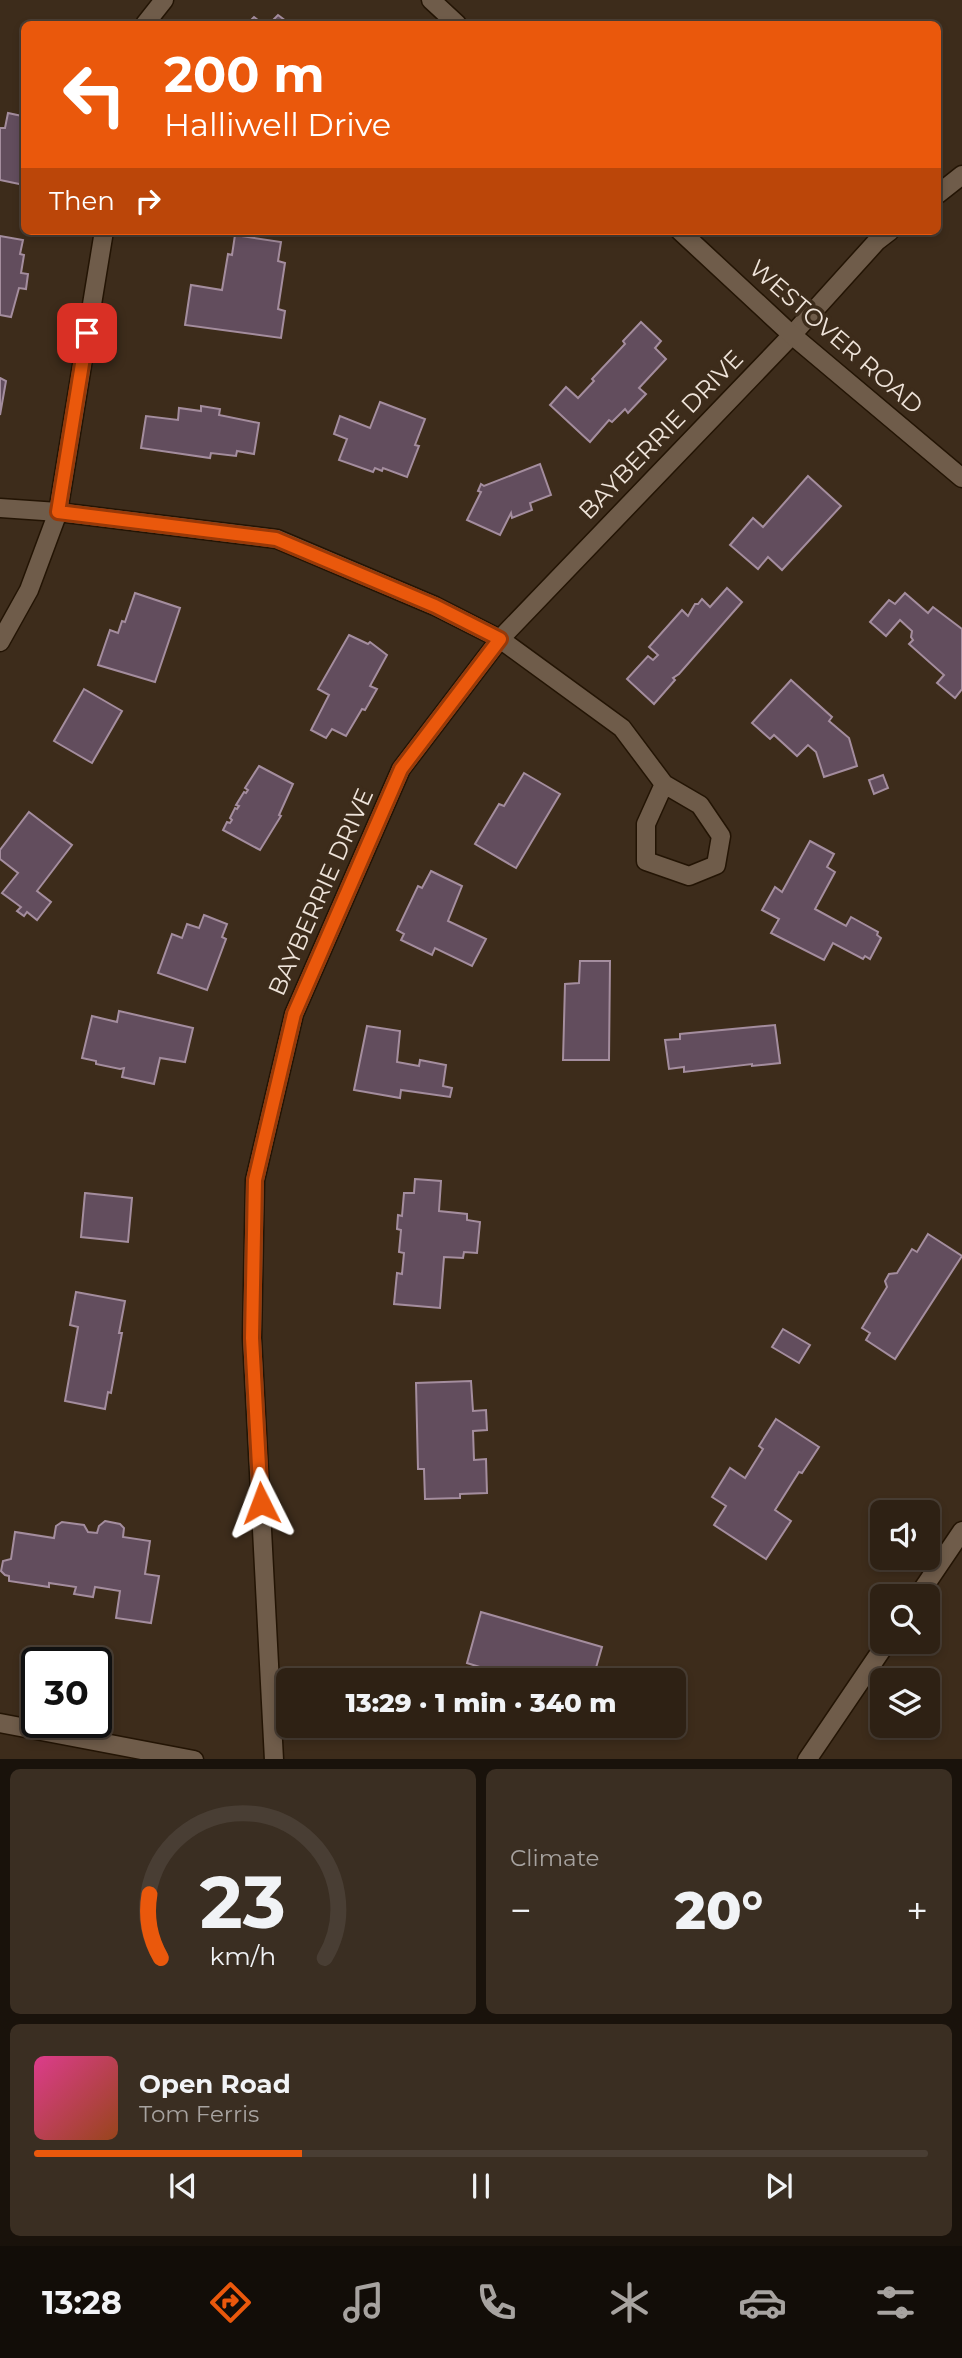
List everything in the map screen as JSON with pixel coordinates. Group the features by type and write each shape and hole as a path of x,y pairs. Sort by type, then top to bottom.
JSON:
{"street":[{"path":"147,21 164,0"},
{"path":"431,0 454,21"},
{"path":"941,192 962,175"},
{"path":"0,642 29,590 58,512 103,235"},
{"name":"WESTOVER ROAD","path":"684,235 792,335 962,478"},
{"name":"BAYBERRIE DRIVE","path":"274,1759 252,1338 255,1180 294,1014 401,769 500,639 885,235"},
{"path":"0,508 58,512 276,539 435,606 500,639 622,728 664,783 700,805 721,836 716,865 689,876 646,861 646,824 664,783"},
{"path":"926,1584 962,1531"},
{"path":"807,1759 879,1654"},
{"path":"0,1723 194,1759"}],"building":[{"path":"278,15 286,21 272,21"},
{"path":"8,113 21,116 21,184 0,180 0,128 5,128"},
{"path":"235,235 281,242 278,261 285,263 278,309 285,311 281,338 185,325 191,285 222,290 228,254 232,255"},
{"path":"0,236 23,240 20,254 24,255 21,273 28,274 26,289 19,288 11,317 0,315"},
{"path":"641,322 661,341 655,348 666,359 639,388 646,394 628,413 625,409 612,422 609,420 590,442 550,405 566,387 578,398"},
{"path":"0,378 6,381 0,415"},
{"path":"380,402 425,419 415,445 419,446 407,477 383,468 382,471 375,468 373,472 339,460 347,439 334,434 340,416 370,428"},
{"path":"201,406 220,409 219,415 259,423 254,454 237,451 236,456 211,453 210,458 141,448 146,416 178,420 179,408 201,411"},
{"path":"540,464 551,495 530,503 532,510 512,518 511,513 500,535 467,520 481,492 478,491 481,484 484,486"},
{"path":"808,476 841,506 782,570 768,557 758,569 730,545 753,518 763,527"},
{"path":"727,588 742,602 673,678 675,680 654,704 627,679 648,656 653,660 658,655 649,647 682,610 688,616 695,604 702,599 710,607"},
{"path":"135,593 180,608 155,682 98,665 110,630 118,633 122,621 125,622"},
{"path":"905,593 928,613 933,607 962,629 962,689 955,698 937,683 944,675 909,644 913,640 912,631 900,620 886,636 870,622 889,600 895,604"},
{"path":"349,635 368,644 370,642 387,655 370,686 377,689 346,736 332,729 326,738 311,730 329,695 318,689"},
{"path":"791,680 832,717 829,721 849,738 857,766 824,777 816,752 808,745 797,756 774,735 770,739 752,723"},
{"path":"84,689 122,711 92,763 54,741"},
{"path":"259,766 293,784 279,815 281,816 260,850 223,830 227,822 232,820 230,818 235,808 239,806 236,805 248,790 245,788"},
{"path":"524,773 560,794 516,868 475,844 499,804 504,806"},
{"path":"883,775 888,788 874,794 869,780"},
{"path":"29,812 72,845 37,891 51,902 37,920 27,912 24,916 17,911 21,907 2,893 18,873 0,859 0,850"},
{"path":"810,841 834,854 827,867 835,872 815,909 846,926 851,917 878,932 877,935 881,938 870,959 865,956 863,959 833,943 824,960 771,933 779,919 762,910 775,887 782,892"},
{"path":"431,871 462,886 448,921 486,939 472,966 435,948 432,955 401,940 404,934 397,930 418,886 422,888"},
{"path":"204,915 227,924 222,937 226,939 207,990 158,973 172,934 182,938 187,924 199,928"},
{"path":"580,961 610,961 609,1060 563,1060 565,984 579,983"},
{"path":"119,1011 193,1028 185,1062 160,1058 154,1084 122,1077 124,1068 96,1064 96,1061 82,1058 92,1016 117,1022"},
{"path":"775,1025 780,1063 684,1072 684,1067 669,1069 665,1040 680,1039 680,1034"},
{"path":"367,1026 400,1031 397,1062 419,1066 420,1060 446,1065 443,1086 452,1088 450,1097 401,1090 400,1098 354,1090"},
{"path":"415,1179 441,1181 439,1211 467,1214 467,1220 480,1222 477,1253 464,1252 463,1258 444,1257 440,1308 394,1304 397,1273 402,1274 404,1253 399,1252 401,1230 397,1229 398,1215 402,1216 404,1193 414,1193"},
{"path":"85,1193 132,1198 128,1242 81,1237"},
{"path":"928,1234 962,1256 895,1359 866,1340 870,1333 862,1328 887,1287 885,1281 889,1274 897,1273 912,1249 917,1252"},
{"path":"76,1292 125,1301 111,1393 108,1392 105,1409 65,1401 78,1327 70,1325"},
{"path":"783,1329 810,1345 799,1363 772,1347"},
{"path":"471,1381 473,1411 486,1410 487,1430 473,1431 474,1460 486,1459 487,1493 460,1494 460,1498 425,1499 424,1469 418,1469 416,1383"},
{"path":"776,1419 819,1447 775,1510 791,1521 766,1559 714,1525 726,1506 712,1497 730,1468 745,1478 763,1449 759,1446"},
{"path":"105,1521 120,1524 124,1528 123,1537 150,1541 145,1574 159,1576 151,1623 116,1618 120,1591 95,1587 93,1597 74,1594 76,1587 49,1583 49,1587 9,1581 9,1576 1,1571 3,1561 11,1559 15,1532 54,1538 56,1526 62,1522 84,1525 88,1532 97,1533 99,1526"},
{"path":"481,1612 602,1647 596,1668 483,1668 467,1663"}],"route":[{"path":"87,333 58,512 276,539 435,606 500,639 401,769 294,1014 255,1180 252,1338 261,1503"}]}
